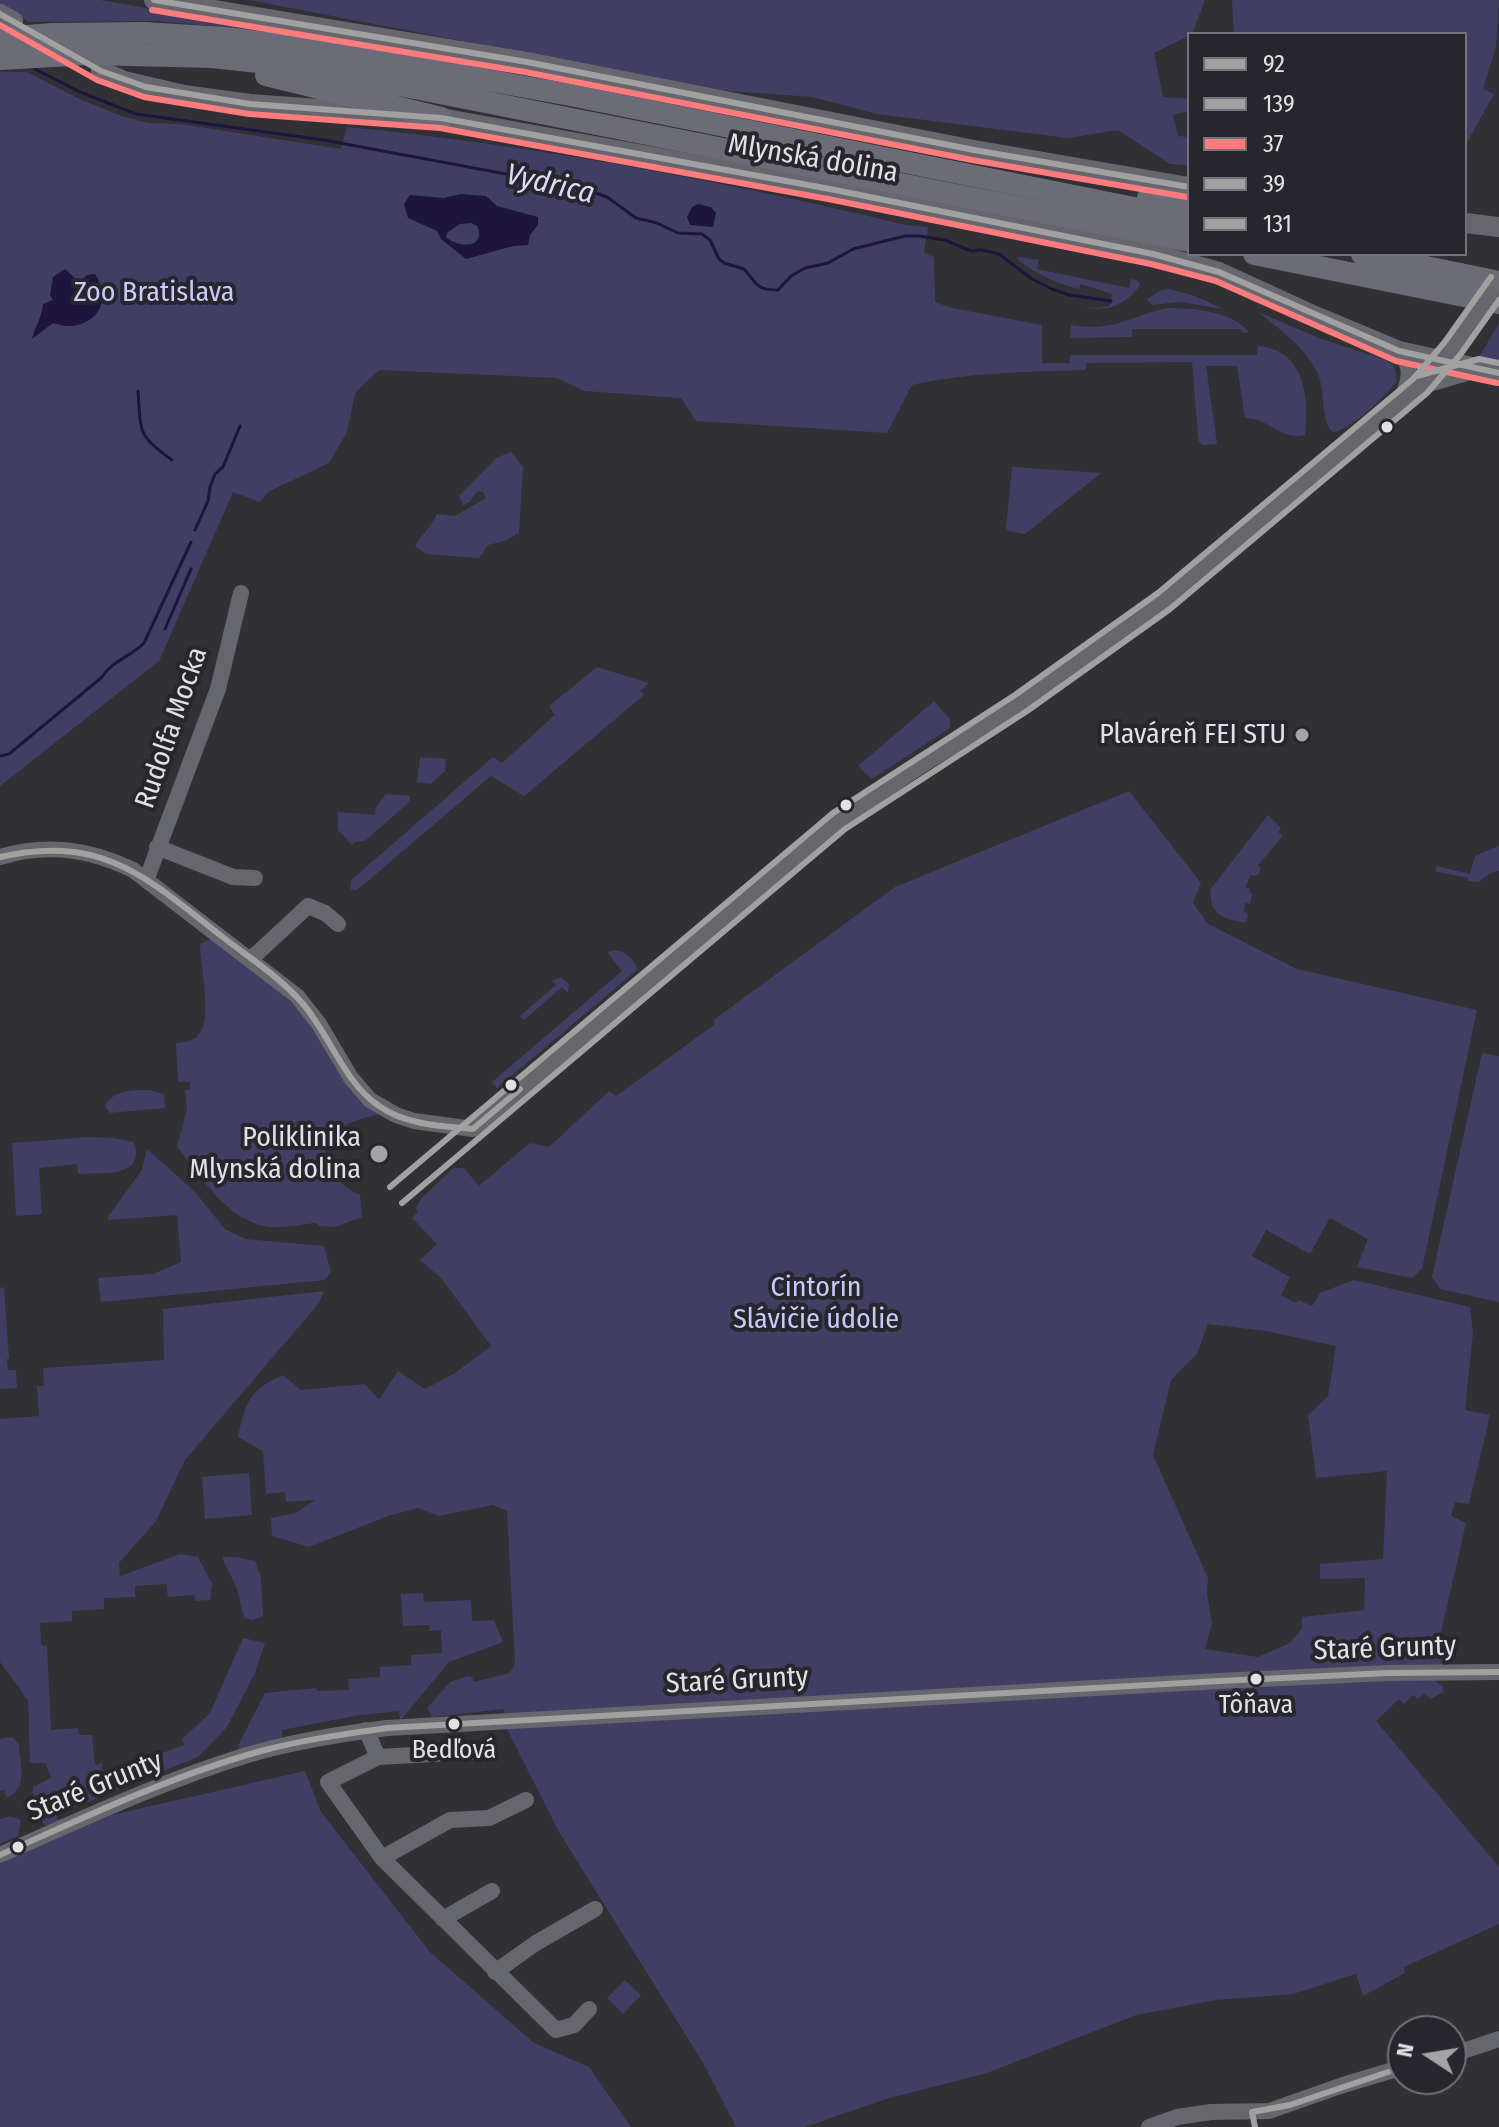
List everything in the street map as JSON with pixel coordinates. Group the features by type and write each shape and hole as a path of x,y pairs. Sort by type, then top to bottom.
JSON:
{"highway":[{"path":"4,24 53,34 144,33 225,38 315,49 565,94 1187,219"},
{"path":"183,56 441,118"},
{"path":"0,59 95,62 183,56 278,64 359,77 1187,241"},
{"path":"1008,182 1187,202"},
{"path":"1264,256 1499,303"},
{"path":"1371,256 1499,283"}],"main road":[{"name":"Mlynská dolina","path":"154,0 527,62 974,150 1187,187"},
{"name":"Mlynská dolina","path":"95,62 146,87 237,102 441,118 830,189 1153,254 1219,272 1399,351 1448,355 1490,371"},
{"path":"1467,223 1499,227"}],"street":[{"path":"0,857 43,849 79,851 119,863 147,878 251,959 306,1007 351,1078 370,1100 414,1121 473,1129 839,821 1021,703 1138,619 1399,405 1448,355 1499,283"},
{"path":"1399,351 1406,358 1410,371 1399,405"},
{"path":"1420,386 1490,371"},
{"name":"Rudolfa Mocka","path":"147,878 218,689 241,593"},
{"path":"157,847 233,877 255,878"},
{"path":"251,959 308,906 325,913 338,924"},
{"name":"Staré Grunty","path":"0,1855 226,1762 273,1748 366,1730 603,1714 1203,1682 1388,1673 1499,1672"},
{"path":"366,1730 378,1757"},
{"path":"488,1751 378,1757 328,1782 382,1858 556,2030 565,2030 574,2025 589,2009"},
{"path":"382,1858 450,1820 489,1818 526,1800"},
{"path":"443,1919 492,1891"},
{"path":"495,1972 536,1943 595,1909"},
{"path":"1467,2050 1499,2039"},
{"path":"1149,2127 1177,2117 1237,2110 1254,2120 1269,2111 1387,2071"}],"green space":[{"path":"0,0 100,0 296,34 158,21 29,22 0,4"},
{"path":"249,0 1205,0 1193,32 1187,32 1187,36 1154,53 1163,97 1187,99 1187,112 1173,115 1178,136 1187,137 1187,165 1170,164 1118,130 1068,138 877,114 812,97 717,90"},
{"path":"1232,0 1499,0 1496,47 1483,89 1494,94 1467,142 1467,32 1234,32"},
{"name":"Zoo Bratislava","path":"0,72 27,72 79,99 148,123 180,124 341,149 347,127 487,144 698,179 906,225 928,227 924,253 934,257 935,302 1042,325 1042,363 1070,363 1070,355 1257,355 1258,346 1273,349 1285,356 1301,378 1306,406 1305,435 1289,435 1245,418 1237,366 1206,366 1217,444 1203,445 1198,435 1192,362 1086,363 1086,370 977,375 912,385 887,433 696,421 681,398 585,391 557,378 379,370 355,393 347,432 329,463 268,492 260,502 233,492 159,661 0,786"},
{"path":"1017,259 1039,260 1037,269 1129,288 1131,279 1137,280 1140,285 1115,306 1099,309 1082,307 1110,306 1112,294 1081,284 1079,289 1054,281 1024,264"},
{"path":"1170,289 1223,309 1180,302 1152,305 1147,299"},
{"path":"1167,308 1222,315 1233,319 1249,332 1242,333 1241,329 1132,329 1132,337 1070,338 1071,325 1099,327"},
{"path":"1258,312 1319,338 1383,359 1394,365 1397,380 1368,411 1333,432 1327,422 1320,381 1313,364 1292,340"},
{"path":"1499,323 1499,363 1478,359"},
{"path":"511,452 523,467 519,533 505,541 488,545 479,558 426,554 415,546 437,514 455,516 486,498 483,492 477,491 470,502 463,505 459,496 496,458"},
{"path":"1012,467 1101,473 1025,534 1006,528"},
{"path":"597,667 649,683 640,691 644,695 524,796 491,776 357,890 350,889 351,880 493,757 502,763 555,715 549,706"},
{"path":"934,701 950,719 950,728 872,779 858,766"},
{"path":"420,757 446,759 445,771 431,784 417,782"},
{"name":"Cintorín Slávičie údolie","path":"1129,791 1201,883 1193,903 1208,924 1297,969 1477,1010 1422,1269 1412,1278 1357,1267 1368,1239 1330,1218 1310,1254 1266,1230 1252,1256 1290,1277 1281,1295 1296,1303 1298,1300 1312,1306 1320,1293 1354,1280 1470,1307 1473,1333 1465,1410 1490,1415 1469,1504 1455,1502 1451,1516 1466,1523 1441,1632 1444,1660 1434,1680 1443,1686 1443,1692 1431,1699 1424,1694 1418,1699 1413,1695 1404,1704 1399,1699 1376,1721 1499,1867 1499,1924 1404,1967 1405,1973 1363,1996 1356,1974 1293,1994 1216,2000 1136,2015 987,2073 886,2099 805,2127 736,2127 702,2061 559,1832 507,1729 504,1709 432,1717 427,1708 450,1682 467,1676 472,1677 474,1682 510,1673 515,1663 507,1511 493,1505 439,1516 418,1508 388,1516 309,1547 272,1536 271,1518 296,1513 315,1500 286,1502 285,1492 266,1494 263,1451 238,1437 251,1398 263,1386 283,1375 301,1390 365,1384 379,1400 398,1371 425,1389 455,1373 491,1346 442,1279 420,1260 437,1244 412,1218 418,1212 416,1208 420,1200 453,1168 464,1168 479,1186 530,1143 549,1147 609,1091 616,1096 895,887","holes":["1208,1324 1266,1331 1336,1346 1328,1396 1308,1415 1316,1478 1387,1471 1383,1559 1320,1564 1320,1579 1365,1578 1364,1610 1302,1617 1302,1628 1290,1643 1258,1657 1205,1649 1212,1622 1207,1595 1208,1578 1153,1455 1171,1380 1197,1354"]},
{"path":"386,794 410,796 409,802 365,841 352,845 338,830 338,812 375,815 376,807"},
{"path":"1268,815 1281,828 1278,832 1283,836 1258,865 1261,869 1257,876 1251,875 1245,887 1252,894 1250,904 1245,903 1244,912 1248,913 1246,923 1220,915 1213,906 1210,890"},
{"path":"1499,846 1499,871 1490,873 1479,882 1435,871 1437,866 1470,874 1475,856"},
{"path":"213,938 269,982 305,1016 379,1114 341,1127 329,1139 326,1149 329,1167 335,1176 360,1195 362,1217 335,1227 316,1223 277,1227 257,1224 218,1197 177,1147 187,1109 185,1090 190,1089 190,1082 178,1082 176,1043 194,1039 203,1027 205,1005 200,944"},
{"path":"614,950 629,956 637,970 497,1088 492,1082 622,971 607,952"},
{"path":"561,977 569,984 568,993 562,987 524,1020 520,1016 556,985 552,981"},
{"path":"1482,1053 1499,1056 1499,1302 1440,1289 1432,1277"},
{"path":"150,1090 164,1094 165,1108 110,1113 105,1106 119,1093"},
{"path":"88,1137 134,1142 134,1162 128,1168 109,1173 78,1174 77,1164 39,1168 42,1214 16,1216 12,1143"},
{"path":"147,1149 195,1192 225,1229 245,1239 324,1246 331,1272 325,1280 101,1302 98,1278 153,1274 181,1262 177,1215 107,1218 142,1170"},
{"path":"4,1287 8,1370 16,1370 17,1388 0,1389 0,1288"},
{"path":"324,1291 319,1303 185,1460 156,1521 119,1563 120,1576 180,1554 198,1557 212,1584 210,1600 195,1601 194,1595 168,1597 166,1584 135,1586 135,1597 104,1598 104,1609 72,1611 72,1621 40,1623 41,1645 47,1646 51,1730 78,1728 79,1735 92,1735 95,1765 102,1763 101,1776 184,1745 182,1739 210,1713 243,1638 265,1643 255,1673 227,1727 198,1757 56,1815 59,1822 48,1827 37,1814 33,1787 51,1778 45,1763 30,1763 28,1700 0,1662 0,1419 39,1416 37,1386 44,1386 43,1368 164,1360 163,1309"},
{"path":"249,1473 252,1515 205,1519 202,1477"},
{"path":"222,1557 255,1561 261,1577 263,1616 253,1620 244,1618 237,1589"},
{"path":"423,1593 424,1602 471,1600 472,1621 494,1620 503,1642 449,1662 400,1721 399,1711 360,1715 282,1730 282,1740 240,1751 238,1746 265,1693 316,1688 317,1691 349,1690 348,1679 380,1677 380,1667 411,1665 411,1655 442,1653 441,1630 430,1631 429,1625 403,1626 401,1594"},
{"path":"12,1737 19,1744 22,1775 18,1788 7,1798 4,1790 0,1791 0,1739"},
{"path":"305,1771 321,1812 430,1952 534,2043 589,2067 631,2127 0,2127 0,1864 94,1819"},
{"path":"10,1816 21,1820 18,1836 0,1844 0,1819"},
{"path":"625,1980 641,1995 623,2014 607,1998"}],"shaded area":[{"path":"461,194 486,196 497,206 538,217 538,225 530,235 528,245 466,259 441,239 437,231 408,218 404,204 410,195 444,198","holes":["460,224 477,226 478,239 470,244 457,243 446,237"]},
{"path":"698,204 711,207 716,213 713,227 690,225 687,217 692,207"},
{"path":"65,269 79,282 87,275 95,274 101,286 100,308 87,322 65,326 53,323 32,339 43,304 53,300 50,295 53,277"}],"waterway":[{"name":"Vydrica","path":"31,67 80,92 136,114 324,140 581,188 607,197 636,218 678,233 702,234 710,240 719,259 744,269 757,285 765,289 778,290 791,276 805,268 828,263 853,249 905,236 919,236 945,240 971,251 999,254 1032,279 1052,289 1069,295 1111,301"},
{"path":"138,391 143,432 152,445 172,460"},
{"path":"195,530 208,501 215,474 223,467 240,426"},
{"path":"0,756 9,754 111,667 144,643 191,542"},
{"path":"165,629 191,569"}],"transit line":[{"name":"92","path":"154,0 527,62 974,150 1187,187"},
{"name":"37","path":"152,10 525,72 972,160 1187,197"},
{"name":"92","path":"0,14 101,71 146,87 250,104 441,118 830,189 1153,254 1219,272 1399,351 1499,373"},
{"name":"37","path":"0,25 97,80 144,97 249,114 440,128 828,199 1151,264 1216,281 1396,361 1497,383"},
{"name":"39","path":"390,1187 833,813 1015,695 1158,593 1413,379 1444,343 1491,277"},
{"name":"131","path":"402,1203 845,829 1027,711 1170,609 1427,393 1460,355 1499,300"},
{"name":"39","path":"1417,376 1479,359 1499,363"},
{"name":"139","path":"0,857 36,851 68,852 122,866 147,880 285,986 313,1017 356,1084 389,1112 424,1124 473,1129 520,1089"},
{"name":"139","path":"0,1855 129,1798 227,1761 292,1744 387,1728 1219,1681 1388,1673 1499,1672"},
{"name":"139","path":"1255,2127 1252,2112 1290,2105 1387,2072"}],"place":[{"name":"Plaváreň FEI STU","path":"1302,735"},
{"name":"Poliklinika Mlynská dolina","path":"379,1154"},
{"name":"Tôňava","path":"1256,1679"},
{"name":"Bedľová","path":"454,1724"}]}
